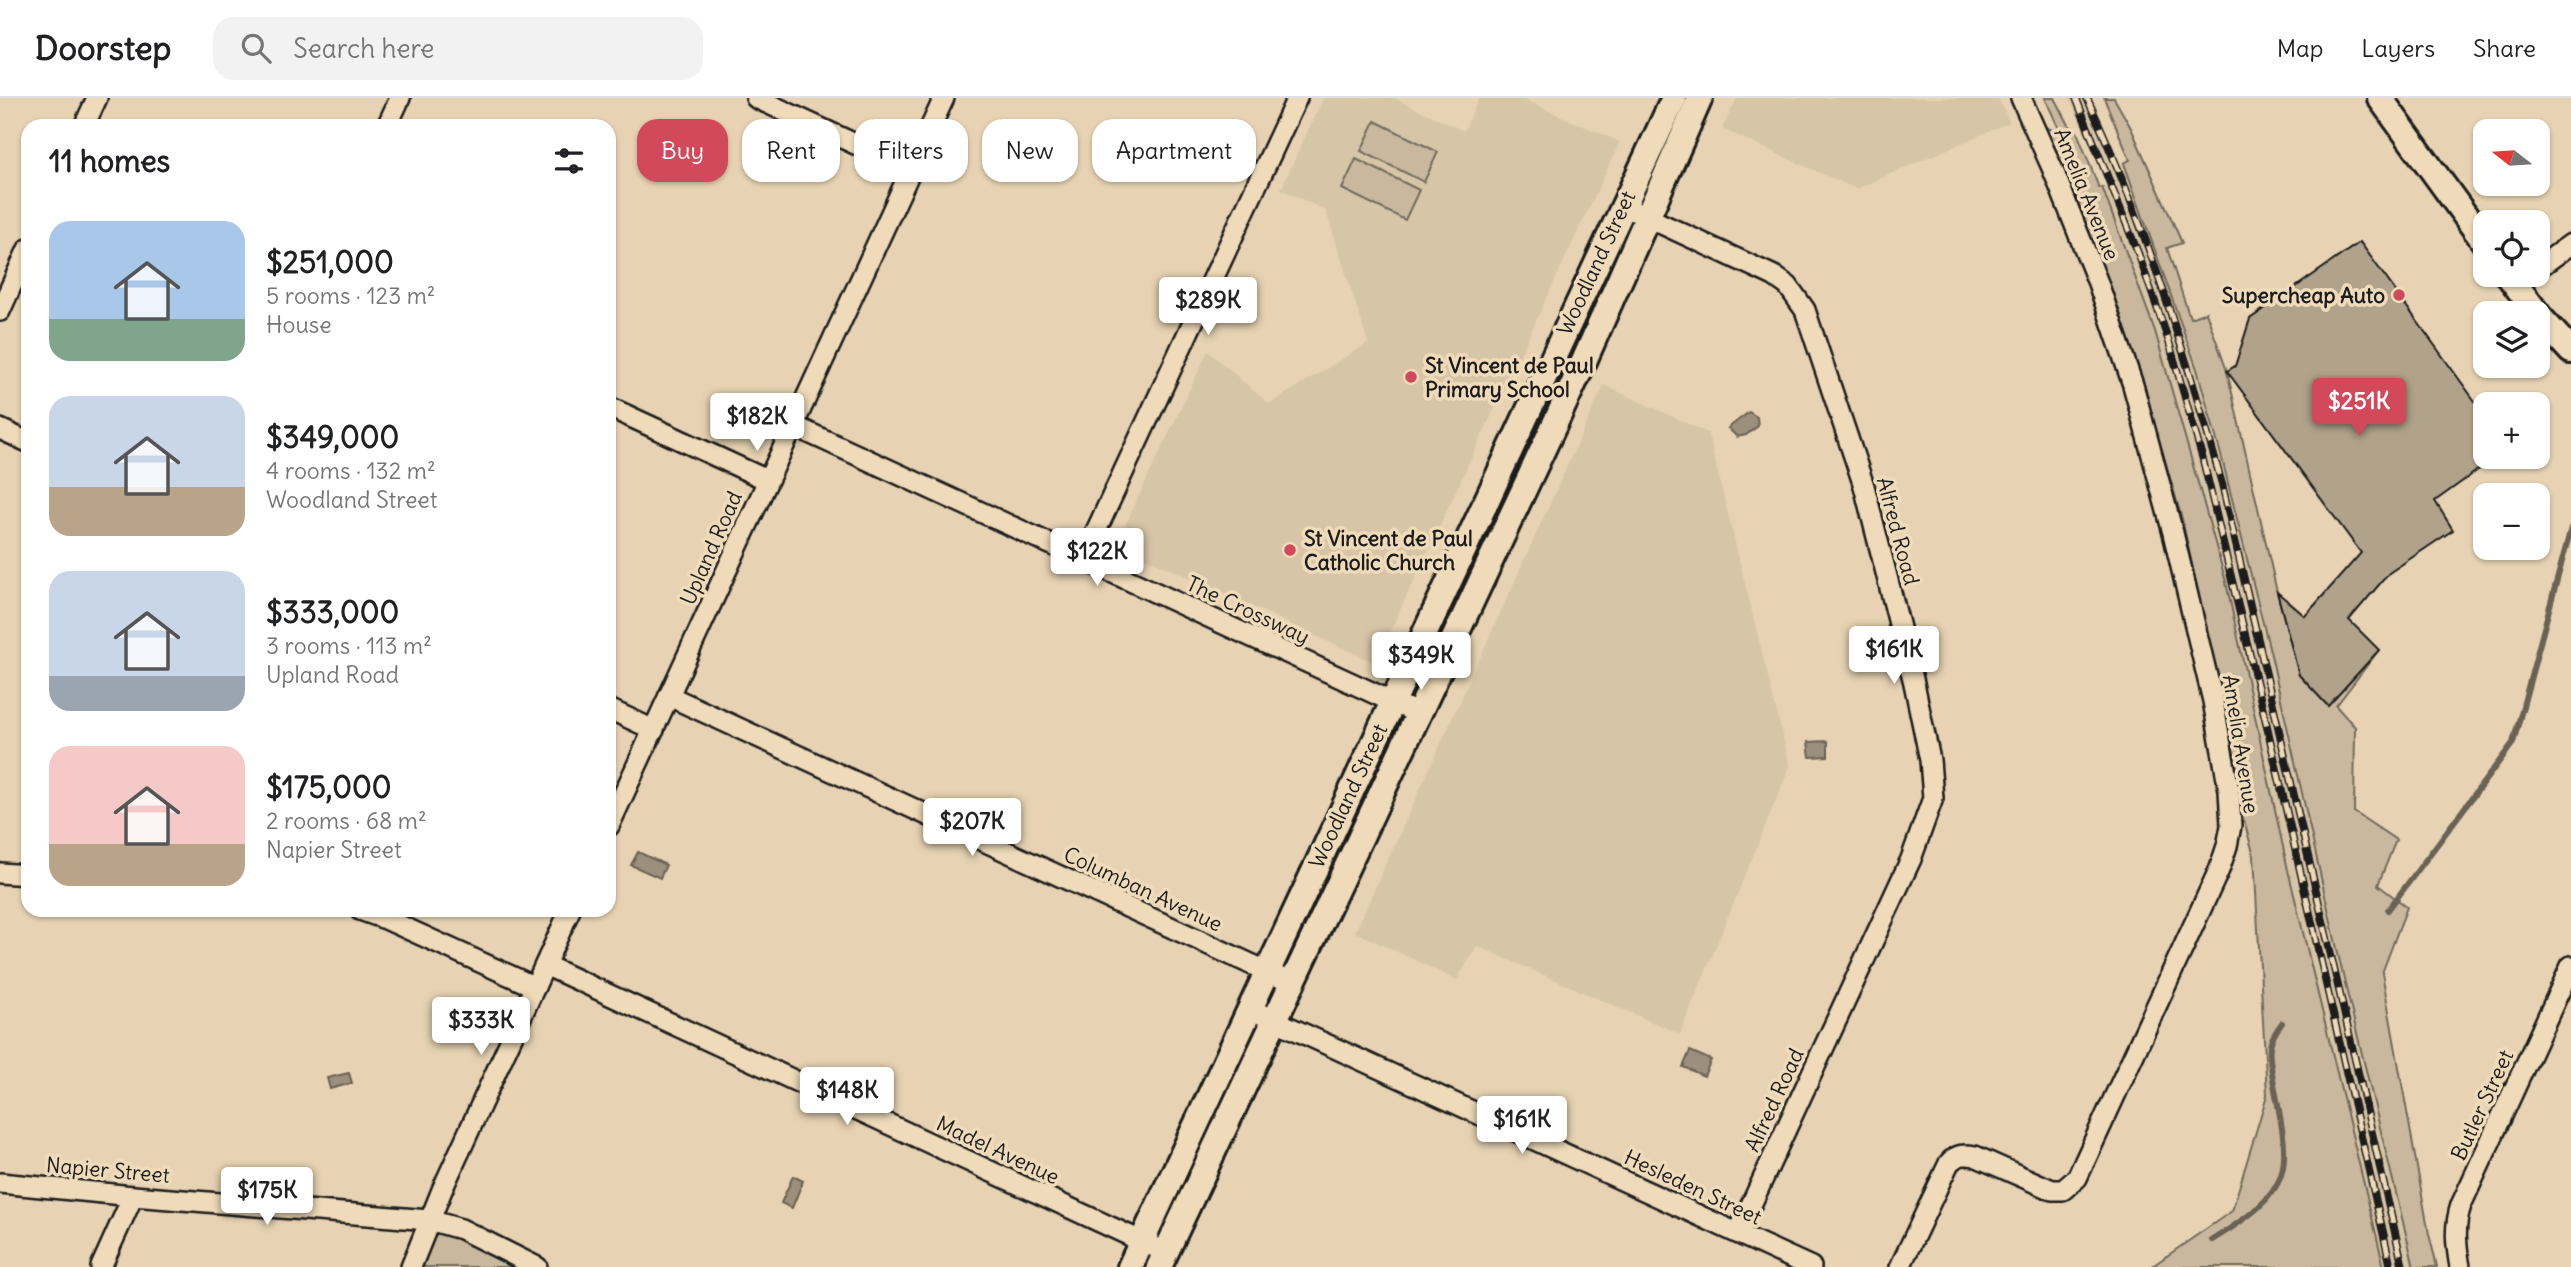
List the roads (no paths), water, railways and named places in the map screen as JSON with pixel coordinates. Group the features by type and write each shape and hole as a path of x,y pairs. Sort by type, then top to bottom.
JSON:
{"main road":[{"name":"Woodland Street","path":"1130,1267 1391,701 1674,98"},
{"name":"Woodland Street","path":"1162,1259 1581,368 1700,98"},
{"path":"2380,98 2473,226"},
{"path":"2550,328 2571,351"}],"street":[{"path":"87,119 97,98"},
{"path":"390,119 400,98"},
{"path":"756,98 854,144"},
{"name":"Upland Road","path":"934,119 944,98"},
{"path":"1083,559 1297,98"},
{"name":"Amelia Avenue","path":"1900,1267 1949,1163 1954,1158 1962,1154 1975,1156 2052,1190 2063,1190 2077,1178 2219,870 2231,826 2229,789 2213,701 2173,533 2133,385 2098,283 2021,98"},
{"name":"Upland Road","path":"616,811 905,182"},
{"name":"Alfred Road","path":"1623,206 1774,276 1788,286 1805,310 1864,486 1914,683 1933,782 1933,798 1911,859 1738,1233"},
{"path":"2550,259 2571,244"},
{"path":"0,310 21,264"},
{"path":"616,410 766,480"},
{"name":"The Crossway","path":"792,425 1419,714"},
{"path":"0,429 21,439"},
{"name":"Columban Avenue","path":"669,696 1292,983"},
{"path":"616,712 654,730"},
{"path":"0,873 21,874"},
{"path":"380,917 535,987"},
{"path":"411,1267 429,1220 567,917"},
{"name":"Madel Avenue","path":"545,965 1142,1241 1162,1259"},
{"name":"Butler Street","path":"2460,1267 2455,1237 2461,1205 2571,966"},
{"name":"Hesleden Street","path":"1250,1009 1811,1267"},
{"name":"Napier Street","path":"0,1183 429,1220 461,1229 537,1267"},
{"path":"101,1267 133,1196"}],"waterway":[{"path":"2388,910 2513,743 2571,528"},
{"path":"2212,1240 2262,1204 2275,1188 2282,1171 2282,1131 2269,1053 2271,1041 2282,1023"}],"railway":[{"path":"2076,98 2138,253 2169,342 2203,460 2391,1267"},
{"path":"2087,98 2127,192 2162,288 2222,484 2403,1267"}],"place":[{"name":"Supercheap Auto","path":"2399,295"},
{"name":"St Vincent de Paul Primary School","path":"1411,377"},
{"name":"St Vincent de Paul Catholic Church","path":"1290,550"}]}
